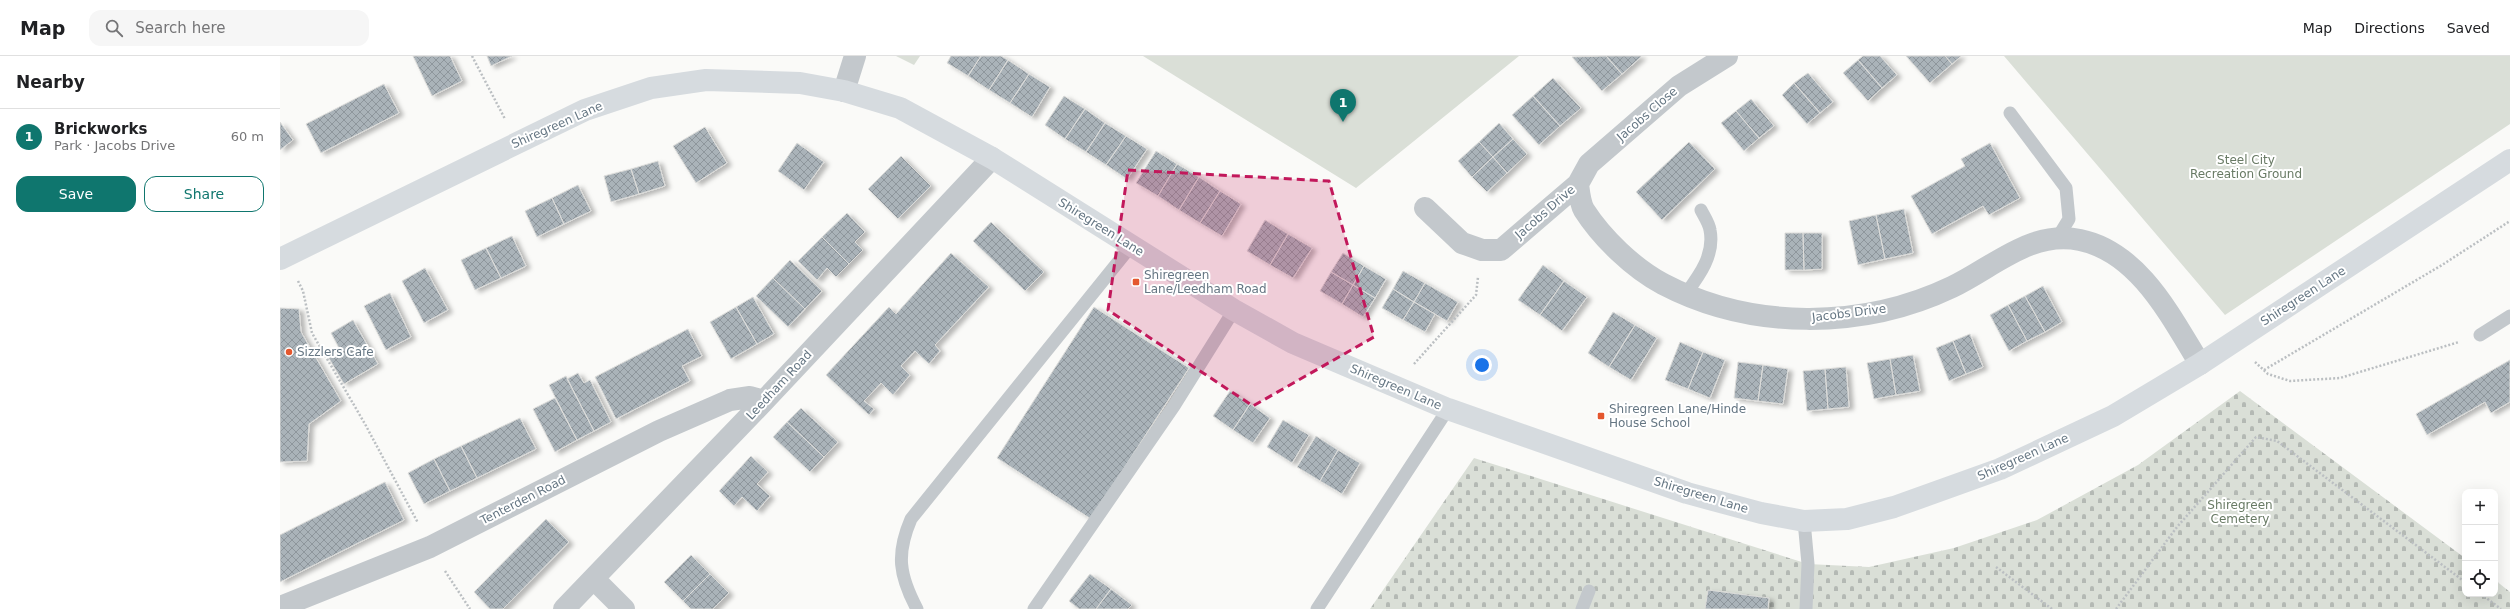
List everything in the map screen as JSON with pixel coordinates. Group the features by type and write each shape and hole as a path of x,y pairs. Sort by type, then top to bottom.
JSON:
{"street":[{"path":"844,91 855,56"},
{"name":"Jacobs Close","path":"1578,184 1589,164 1679,86 1727,56"},
{"name":"Shiregreen Lane","path":"282,254 585,110 651,88 706,80 754,80 800,83 844,91 900,108 992,158 1234,310 1293,343 1448,409 1686,492 1762,513 1804,521 1847,520 1894,507 2000,469 2113,416 2200,364 2510,160"},
{"name":"Leedham Road","path":"564,609 764,401 992,158"},
{"name":"Jacobs Drive","path":"1424,208 1462,243 1482,250 1501,250 1578,184"},
{"name":"Jacobs Drive","path":"1578,184 1582,208 1612,243 1641,272 1685,295 1728,311 1778,318 1827,318 1874,313 1914,303 1952,287 2028,244 2058,237 2081,240 2106,248 2129,265 2167,311 2200,364"},
{"name":"Tenterden Road","path":"280,607 430,547 659,431 730,400 750,397 764,401"},
{"path":"594,579 624,609"}],"lane":[{"path":"2010,113 2066,188 2069,219 2058,237"},
{"path":"1685,295 1702,272 1710,252 1710,229 1701,210"},
{"path":"917,609 908,592 900,558 902,541 911,519 1131,246"},
{"path":"1034,609 1174,406 1234,310"},
{"path":"2480,335 2510,316"},
{"path":"1317,609 1448,409"},
{"path":"1804,521 1808,564 1806,609"},
{"path":"1582,609 1589,591"}],"path":[{"path":"472,56 518,143"},
{"path":"2264,370 2442,265 2510,221"},
{"path":"1379,380 1412,365 1476,295 1482,250"},
{"path":"282,254 303,291 312,333 365,424 430,547 470,609"},
{"path":"2232,342 2264,370 2290,381 2340,378 2424,354 2480,335"},
{"path":"2116,609 2177,527 2256,437 2277,441 2462,580"},
{"path":"1996,567 2052,609"},
{"path":"2485,597 2501,609"}],"highlighted area":[{"path":"1128,170 1329,181 1374,337 1253,406 1108,310"}],"green space":[{"path":"896,56 920,56 914,65"},
{"path":"1143,56 1519,56 1356,188"},
{"name":"Steel City Recreation Ground","path":"2004,56 2510,56 2510,124 2225,315"},
{"name":"Shiregreen Cemetery","path":"2240,391 2462,556 2462,597 2498,597 2498,582 2510,592 2510,609 1370,609 1474,458 1808,564 1869,567 1954,548 2037,520 2138,465"}],"building":[{"path":"413,56 450,56 462,81 432,96"},
{"path":"487,56 512,56 491,66"},
{"path":"951,56 981,56 968,76 947,63"},
{"path":"981,56 1001,56 1008,60 989,90 968,76"},
{"path":"1606,56 1622,74 1602,91 1572,57"},
{"path":"1606,56 1641,56 1641,57 1622,74"},
{"path":"1863,56 1880,56 1897,75 1882,88 1858,60"},
{"path":"1906,56 1945,56 1952,64 1930,83"},
{"path":"1945,56 1961,56 1952,64"},
{"path":"1008,60 1029,74 1010,103 989,90"},
{"path":"1858,60 1882,88 1868,101 1843,73"},
{"path":"1808,73 1833,102 1820,113 1794,83"},
{"path":"1029,74 1050,87 1032,117 1010,103"},
{"path":"1553,78 1581,108 1560,126 1533,96"},
{"path":"1794,83 1820,113 1807,124 1782,95"},
{"path":"384,84 399,113 321,153 306,124"},
{"path":"1064,96 1085,109 1065,139 1045,125"},
{"path":"1533,96 1560,126 1539,145 1512,115"},
{"path":"1751,99 1774,126 1759,138 1736,111"},
{"path":"1085,109 1105,123 1086,152 1065,139"},
{"path":"1736,111 1759,138 1744,151 1721,123"},
{"path":"280,122 293,140 280,150"},
{"path":"1105,123 1126,136 1106,165 1086,152"},
{"path":"1499,123 1513,139 1493,157 1479,142"},
{"path":"705,127 727,163 696,183 673,146"},
{"path":"1126,136 1147,149 1127,179 1106,165"},
{"path":"1513,139 1527,154 1507,173 1493,157"},
{"path":"1479,142 1493,157 1472,177 1458,161"},
{"path":"1689,142 1715,169 1662,220 1636,192"},
{"path":"797,143 824,162 804,190 778,171"},
{"path":"1990,143 2020,198 1989,215 1983,206 1932,234 1911,196 1965,166 1961,159"},
{"path":"1156,151 1177,164 1158,196 1136,183"},
{"path":"901,156 931,186 898,219 868,189"},
{"path":"1493,157 1507,173 1487,192 1472,177"},
{"path":"658,161 665,186 639,194 631,169"},
{"path":"1177,164 1199,177 1179,210 1158,196"},
{"path":"631,169 639,194 611,202 604,176"},
{"path":"1199,177 1220,191 1200,223 1179,210"},
{"path":"578,185 591,211 564,224 552,198"},
{"path":"1220,191 1241,204 1222,236 1200,223"},
{"path":"552,198 564,224 537,237 525,211"},
{"path":"1904,209 1913,253 1885,259 1876,215"},
{"path":"847,213 865,232 855,242 863,250 849,264 822,237"},
{"path":"1876,215 1885,259 1858,265 1849,221"},
{"path":"1265,220 1288,234 1270,265 1247,251"},
{"path":"991,222 1044,272 1025,291 973,241"},
{"path":"1785,233 1803,233 1804,270 1785,270"},
{"path":"1803,233 1822,233 1822,269 1804,270"},
{"path":"1288,234 1312,248 1293,278 1270,265"},
{"path":"512,236 526,266 501,278 486,248"},
{"path":"822,237 849,264 836,277 827,268 817,280 798,261"},
{"path":"486,248 501,278 475,290 461,260"},
{"path":"951,253 989,287 935,345 940,351 929,364 915,351 901,366 910,375 893,395 881,383 864,401 874,409 869,415 826,375 889,307 896,314"},
{"path":"1343,253 1364,266 1353,285 1331,272"},
{"path":"790,260 822,291 805,309 773,278"},
{"path":"1543,265 1564,281 1540,315 1518,300"},
{"path":"1364,266 1386,279 1375,298 1353,285"},
{"path":"425,268 448,310 424,323 402,281"},
{"path":"1403,271 1425,283 1414,302 1393,289"},
{"path":"1331,272 1353,285 1342,304 1320,291"},
{"path":"773,278 805,309 788,327 756,296"},
{"path":"1564,281 1587,297 1562,331 1540,315"},
{"path":"1425,283 1458,302 1447,321 1414,302"},
{"path":"1353,285 1375,298 1363,317 1342,304"},
{"path":"2043,286 2062,322 2045,332 2025,296"},
{"path":"1393,289 1414,302 1403,320 1382,308"},
{"path":"390,293 411,337 386,350 364,306"},
{"path":"2025,296 2045,332 2027,341 2008,305"},
{"path":"753,297 774,334 757,344 736,307"},
{"path":"1414,302 1435,314 1425,332 1403,320"},
{"path":"2008,305 2027,341 2009,351 1990,315"},
{"path":"736,307 757,344 731,359 710,322"},
{"path":"1094,307 1189,368 1091,519 997,458"},
{"path":"280,308 299,309 301,332 341,401 309,424 307,461 280,462"},
{"path":"1613,312 1635,325 1609,367 1588,353"},
{"path":"353,320 378,364 344,384 327,355 339,348 331,333"},
{"path":"1635,325 1657,338 1631,380 1609,367"},
{"path":"688,329 702,356 682,366 690,381 616,419 595,377"},
{"path":"1970,334 1983,367 1966,374 1953,341"},
{"path":"1953,341 1966,374 1949,381 1936,348"},
{"path":"1680,342 1703,352 1688,389 1665,380"},
{"path":"1703,352 1725,360 1710,398 1688,389"},
{"path":"1913,355 1920,391 1896,395 1890,359"},
{"path":"1890,359 1896,395 1874,399 1867,363"},
{"path":"2510,360 2510,402 2491,413 2485,402 2427,435 2416,414"},
{"path":"1738,362 1763,365 1758,401 1734,398"},
{"path":"1763,365 1788,369 1783,404 1758,401"},
{"path":"1846,367 1849,407 1828,409 1825,369"},
{"path":"1825,369 1828,409 1807,411 1803,371"},
{"path":"578,373 584,383 590,380 611,422 594,431 567,379"},
{"path":"566,376 594,431 577,440 549,385"},
{"path":"1230,391 1250,404 1233,430 1213,416"},
{"path":"555,398 577,440 555,452 533,409"},
{"path":"1250,404 1270,418 1253,443 1233,430"},
{"path":"801,408 838,442 824,457 787,422"},
{"path":"520,418 536,449 477,478 461,446"},
{"path":"1283,420 1309,435 1292,463 1267,447"},
{"path":"787,422 824,457 810,472 773,437"},
{"path":"1316,436 1338,450 1320,481 1297,467"},
{"path":"461,446 477,478 450,491 434,459"},
{"path":"1338,450 1360,463 1342,494 1320,481"},
{"path":"751,456 768,472 757,484 770,496 757,511 742,497 734,506 719,491"},
{"path":"434,459 450,491 424,504 408,473"},
{"path":"385,482 404,520 280,582 280,535"},
{"path":"546,519 569,542 503,609 490,609 474,592"},
{"path":"691,555 710,574 683,601 664,582"},
{"path":"710,574 729,593 713,609 691,609 683,601"},
{"path":"1090,574 1111,589 1096,609 1079,609 1069,601"},
{"path":"1111,589 1132,605 1128,609 1096,609"},
{"path":"1708,590 1769,598 1768,609 1705,609"}],"place":[{"name":"Brickworks","path":"1343,122"},
{"name":"Shiregreen Lane/Leedham Road","path":"1136,282"},
{"name":"Sizzlers Cafe","path":"289,352"},
{"name":"Shiregreen Lane/Hinde House School","path":"1601,416"}]}
